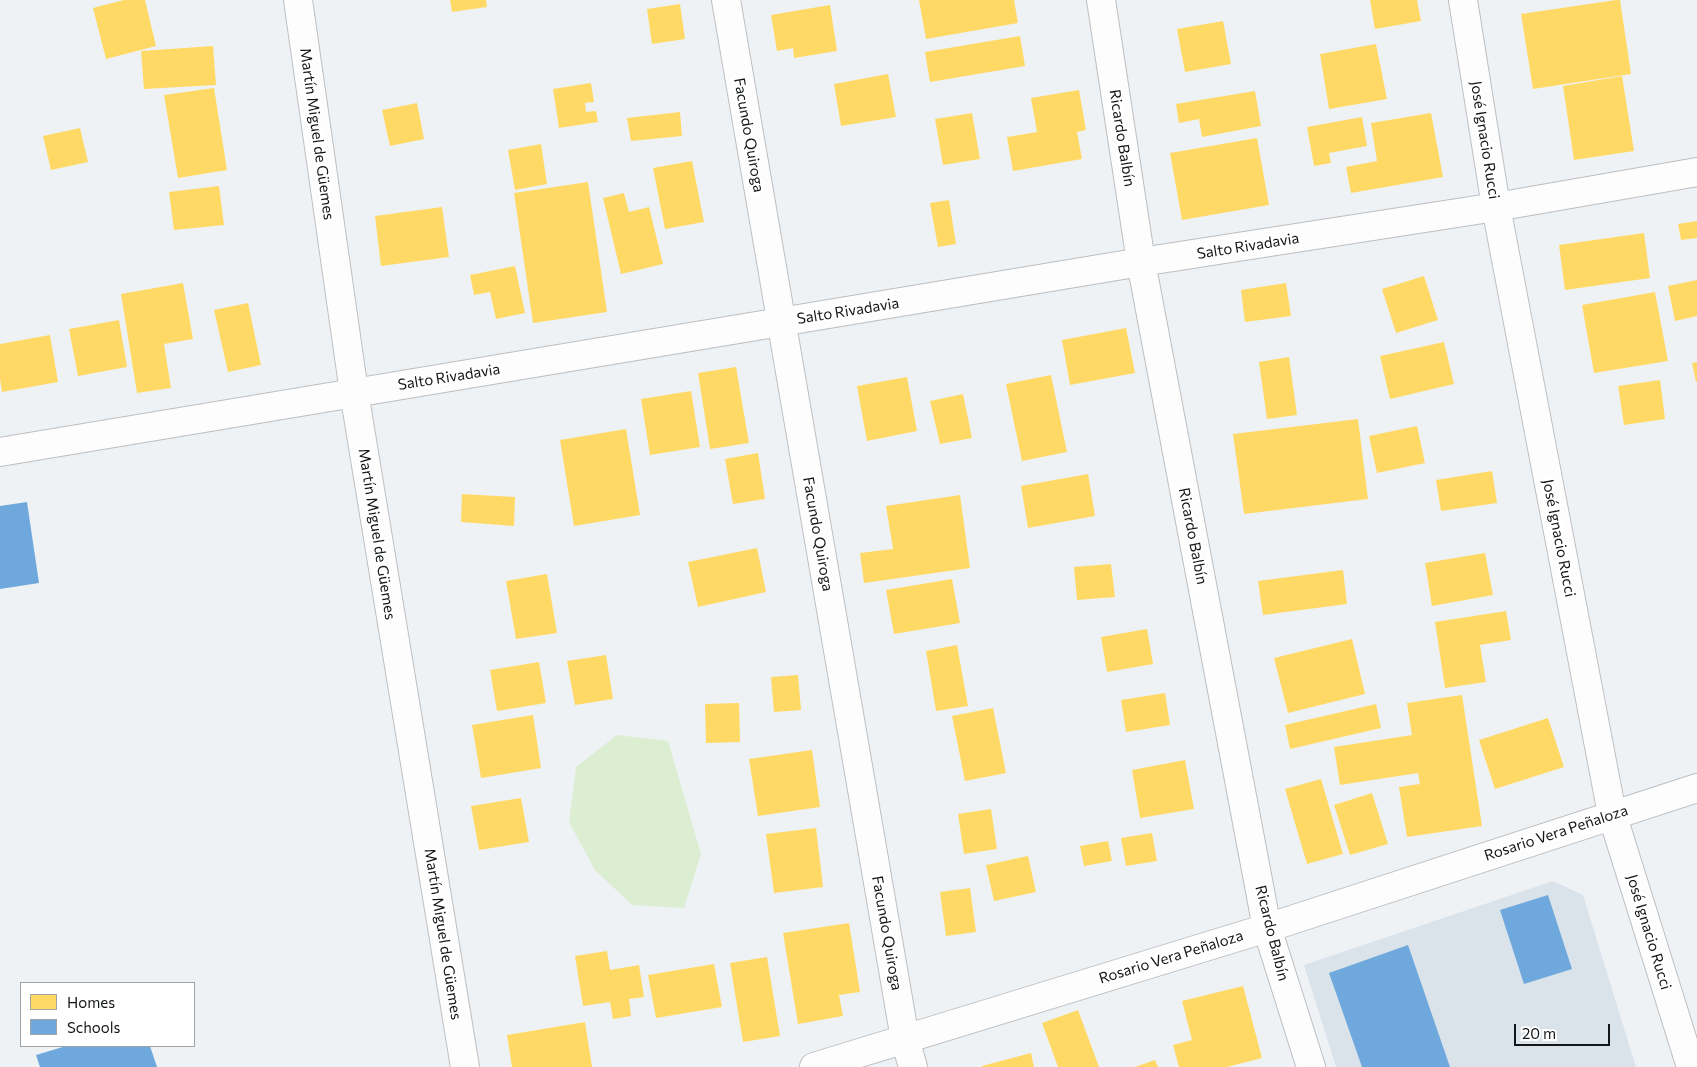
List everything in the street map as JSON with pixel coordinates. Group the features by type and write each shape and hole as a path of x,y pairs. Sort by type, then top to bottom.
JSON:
{"street":[{"name":"Martín Miguel de Güemes","path":"298,0 354,392 465,1067"},
{"name":"Facundo Quiroga","path":"726,0 905,1039 913,1067"},
{"name":"Ricardo Balbín","path":"1100,0 1141,262 1267,928 1310,1067"},
{"name":"José Ignacio Rucci","path":"1463,0 1496,207 1612,814 1691,1067"},
{"name":"Salto Rivadavia","path":"0,452 1141,262 1496,207 1697,172"},
{"name":"Rosario Vera Peñaloza","path":"814,1067 1267,928 1612,814 1697,788"}],"shaded area":[{"path":"1553,881 1583,895 1636,1067 1336,1067 1304,965"}],"green space":[{"path":"617,735 668,741 701,854 684,908 632,905 595,870 569,822 576,767"}],"building: Homes":[{"path":"124,0 145,0 156,46 106,59 93,8"},
{"path":"450,0 486,0 487,7 452,12"},
{"path":"919,0 1014,0 1018,23 926,39"},
{"path":"1370,0 1417,0 1421,21 1375,29"},
{"path":"1620,0 1631,74 1533,89 1521,14"},
{"path":"680,4 685,39 652,44 647,9"},
{"path":"830,5 837,51 794,58 793,48 777,51 771,15"},
{"path":"1223,21 1231,64 1185,72 1177,29"},
{"path":"1020,36 1025,66 930,82 925,52"},
{"path":"1376,44 1387,99 1329,109 1320,54"},
{"path":"213,46 216,85 144,89 141,51"},
{"path":"888,74 896,117 841,126 834,84"},
{"path":"1622,76 1634,151 1574,160 1563,86"},
{"path":"591,83 594,102 585,103 586,112 596,111 598,122 559,128 553,89"},
{"path":"214,88 227,170 178,178 164,95"},
{"path":"1079,90 1086,130 1077,132 1082,159 1013,171 1007,137 1037,132 1031,98"},
{"path":"1255,91 1261,126 1202,137 1199,119 1179,123 1176,104"},
{"path":"417,103 424,139 390,146 382,110"},
{"path":"680,112 682,136 631,141 627,118"},
{"path":"972,113 980,159 943,165 935,119"},
{"path":"1431,113 1443,177 1351,193 1346,167 1377,161 1371,123"},
{"path":"1362,117 1367,146 1329,153 1331,163 1314,166 1307,127"},
{"path":"80,128 88,162 51,170 43,136"},
{"path":"1257,138 1269,205 1182,220 1170,153"},
{"path":"541,144 547,184 515,190 508,150"},
{"path":"692,161 704,222 665,229 653,168"},
{"path":"588,182 607,312 533,323 514,193"},
{"path":"219,186 224,225 174,230 169,192"},
{"path":"624,193 629,212 649,207 663,264 621,274 603,198"},
{"path":"949,200 956,244 938,247 930,203"},
{"path":"442,207 449,257 381,266 375,216"},
{"path":"1697,221 1697,238 1681,240 1678,224"},
{"path":"1644,233 1650,278 1565,290 1559,245"},
{"path":"515,266 525,313 496,319 490,292 474,295 470,275"},
{"path":"1424,276 1438,320 1396,333 1382,289"},
{"path":"1697,280 1697,316 1675,321 1668,286"},
{"path":"183,283 193,339 164,344 171,388 137,393 121,294"},
{"path":"1286,283 1291,316 1245,322 1241,290"},
{"path":"1655,292 1668,361 1594,373 1582,305"},
{"path":"248,303 261,365 228,372 214,310"},
{"path":"119,320 127,367 78,376 69,329"},
{"path":"1126,328 1135,373 1070,385 1062,340"},
{"path":"50,335 58,382 2,392 0,344"},
{"path":"1444,342 1454,384 1390,399 1380,356"},
{"path":"1289,357 1297,415 1267,419 1259,362"},
{"path":"1697,362 1697,382 1696,382 1692,363"},
{"path":"736,367 749,443 710,449 698,373"},
{"path":"1051,375 1067,452 1022,461 1006,384"},
{"path":"907,377 917,431 867,441 857,386"},
{"path":"1660,380 1665,419 1624,425 1618,386"},
{"path":"691,391 700,447 650,455 641,399"},
{"path":"963,394 972,438 940,444 930,401"},
{"path":"1358,419 1368,499 1244,514 1233,434"},
{"path":"1417,426 1425,463 1377,473 1369,436"},
{"path":"626,429 640,515 574,526 560,440"},
{"path":"758,453 765,499 733,504 725,459"},
{"path":"1492,471 1497,503 1441,511 1436,480"},
{"path":"1088,474 1095,516 1028,528 1021,486"},
{"path":"462,494 515,497 514,526 461,522"},
{"path":"960,495 970,568 864,583 860,553 893,549 886,506"},
{"path":"757,548 766,592 698,607 688,562"},
{"path":"1485,553 1493,595 1432,606 1425,563"},
{"path":"1111,564 1115,597 1077,600 1074,567"},
{"path":"1343,570 1347,604 1263,615 1258,581"},
{"path":"547,574 557,633 516,639 506,581"},
{"path":"952,579 960,623 894,634 886,590"},
{"path":"1506,611 1511,640 1480,645 1486,682 1445,688 1435,622"},
{"path":"1147,629 1153,664 1107,672 1101,637"},
{"path":"1352,639 1365,694 1288,713 1274,658"},
{"path":"957,645 968,706 936,711 926,651"},
{"path":"606,655 613,699 575,705 567,661"},
{"path":"539,662 546,703 497,711 490,670"},
{"path":"798,675 801,710 774,712 771,677"},
{"path":"1165,693 1170,725 1126,732 1121,700"},
{"path":"1462,695 1482,826 1407,837 1399,787 1420,784 1418,773 1340,785 1334,747 1412,735 1407,703"},
{"path":"739,703 740,742 706,743 705,704"},
{"path":"1376,704 1381,728 1290,749 1285,725"},
{"path":"993,708 1006,773 965,781 952,716"},
{"path":"533,715 541,768 481,778 472,725"},
{"path":"1548,718 1564,767 1495,789 1479,740"},
{"path":"812,750 820,807 758,816 749,759"},
{"path":"1185,760 1194,809 1140,818 1132,770"},
{"path":"1321,779 1343,854 1307,864 1285,789"},
{"path":"1372,793 1388,844 1350,855 1334,805"},
{"path":"521,798 529,842 479,850 471,806"},
{"path":"991,809 997,849 964,854 958,814"},
{"path":"816,828 823,887 774,893 766,834"},
{"path":"1152,833 1157,861 1126,866 1121,838"},
{"path":"1108,841 1112,861 1084,866 1080,846"},
{"path":"1028,856 1036,892 994,901 986,865"},
{"path":"970,888 976,932 946,936 940,892"},
{"path":"849,923 860,992 839,995 843,1016 798,1024 783,933"},
{"path":"607,951 610,970 639,965 644,997 629,999 631,1016 613,1019 610,1002 583,1006 575,956"},
{"path":"767,957 780,1036 743,1042 730,963"},
{"path":"714,964 722,1007 656,1018 648,975"},
{"path":"1243,986 1262,1058 1227,1067 1179,1067 1173,1045 1192,1040 1182,1001"},
{"path":"1078,1010 1099,1067 1058,1067 1042,1023"},
{"path":"585,1022 592,1067 512,1067 507,1035"},
{"path":"1031,1053 1034,1067 982,1067 982,1066"},
{"path":"1155,1060 1158,1067 1135,1067"}],"building: Schools":[{"path":"27,502 39,583 0,589 0,506"},
{"path":"1548,895 1572,969 1524,984 1500,910"},
{"path":"1408,945 1450,1067 1362,1067 1329,973"},
{"path":"63,1047 150,1047 157,1067 40,1067 36,1055"}]}
